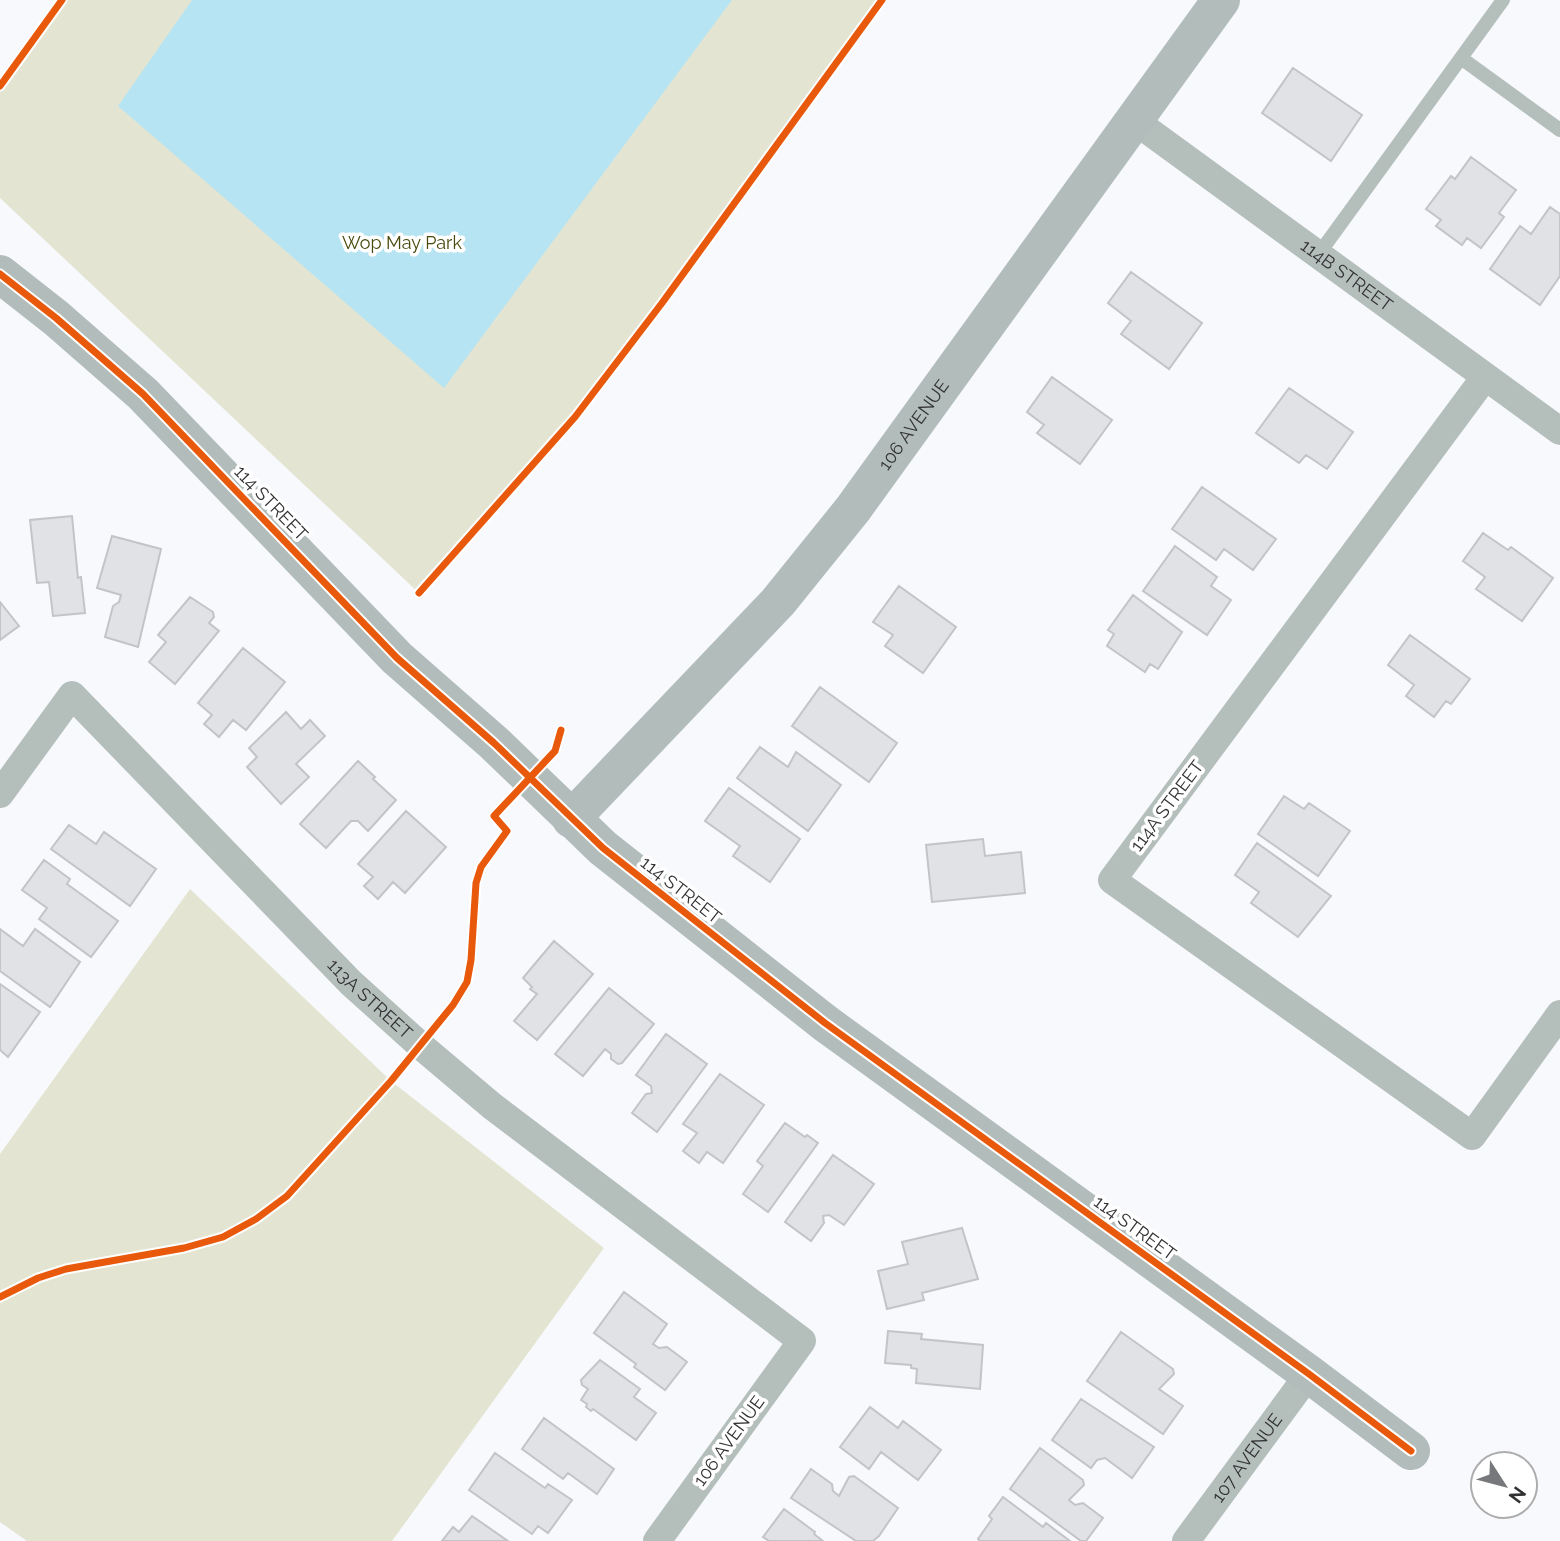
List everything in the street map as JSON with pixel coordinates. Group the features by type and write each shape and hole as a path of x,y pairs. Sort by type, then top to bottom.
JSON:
{"street":[{"name":"106 AVENUE","path":"571,819 778,602 845,519 1222,0"},
{"name":"114B STREET","path":"1135,121 1560,431"},
{"name":"114 STREET","path":"0,274 56,318 143,394 397,658 494,743 571,819 646,884 825,1023 1411,1451"},
{"name":"114A STREET","path":"1485,377 1112,880 1472,1136 1560,1014"},
{"name":"113A STREET","path":"0,794 72,695 351,982 421,1046 492,1106 802,1341"},
{"name":"106 AVENUE","path":"657,1541 802,1341"},
{"name":"107 AVENUE","path":"1186,1541 1309,1374"}],"lane":[{"path":"1318,255 1503,0"},
{"path":"1461,58 1560,130"}],"green space":[{"name":"Wop May Park","path":"60,0 877,0 590,397 419,593 0,198 0,84"},
{"path":"190,889 391,1081 604,1248 392,1541 27,1541 0,1522 0,1154"}],"water":[{"path":"192,0 732,0 444,388 118,106"}],"building":[{"path":"1293,68 1362,115 1331,161 1262,113"},
{"path":"1471,157 1516,190 1499,213 1504,217 1481,248 1467,238 1462,245 1436,226 1441,220 1426,209 1451,176 1455,179"},
{"path":"1550,207 1560,214 1560,276 1540,305 1490,269 1520,226 1531,234"},
{"path":"1131,272 1202,323 1169,369 1121,334 1131,321 1108,303"},
{"path":"1052,377 1112,420 1080,464 1037,433 1044,425 1027,412"},
{"path":"1289,388 1353,432 1327,469 1306,455 1299,463 1256,433"},
{"path":"1202,487 1276,539 1253,570 1224,549 1216,560 1172,529"},
{"path":"72,516 78,578 81,577 85,613 53,616 49,582 37,583 30,520"},
{"path":"1483,533 1508,550 1511,547 1553,578 1522,621 1476,589 1485,577 1463,561"},
{"path":"112,536 161,549 138,647 105,637 113,606 119,602 121,595 97,588"},
{"path":"1175,546 1217,577 1211,586 1231,600 1207,635 1143,591"},
{"path":"899,586 956,627 923,673 885,646 893,635 873,622"},
{"path":"1133,595 1182,632 1158,669 1150,664 1145,672 1107,646 1114,634 1108,630"},
{"path":"190,597 213,612 214,617 209,623 219,631 175,684 149,662 166,642 158,635"},
{"path":"0,602 19,626 0,640"},
{"path":"1410,635 1470,679 1451,704 1446,701 1434,717 1406,696 1414,685 1388,665"},
{"path":"243,648 285,682 246,730 233,720 219,737 204,724 212,715 198,703"},
{"path":"820,687 897,743 869,782 792,726"},
{"path":"286,712 301,729 310,720 325,736 296,764 309,777 281,804 247,767 257,757 249,748"},
{"path":"760,747 788,767 796,752 841,785 808,831 737,778"},
{"path":"358,761 396,800 368,831 358,821 351,821 326,848 300,824"},
{"path":"729,788 800,839 770,882 733,856 740,846 705,821"},
{"path":"1284,796 1304,809 1309,803 1350,831 1318,876 1258,834"},
{"path":"406,811 446,847 405,893 393,882 378,899 364,886 373,877 358,864"},
{"path":"69,825 96,844 104,832 156,869 130,906 51,849"},
{"path":"983,839 985,856 1021,852 1025,893 932,902 926,845"},
{"path":"1257,843 1331,896 1298,937 1251,903 1259,892 1235,875"},
{"path":"44,860 70,879 67,884 118,921 91,957 39,919 47,908 22,890"},
{"path":"0,929 23,946 35,929 80,962 50,1007 0,971"},
{"path":"554,941 593,974 537,1040 514,1021 537,994 523,978"},
{"path":"0,984 40,1012 8,1057 0,1050"},
{"path":"609,988 654,1024 622,1063 618,1064 611,1059 611,1054 605,1049 583,1076 555,1054"},
{"path":"666,1034 707,1064 657,1132 632,1113 646,1094 652,1093 651,1086 636,1075"},
{"path":"720,1074 764,1105 723,1163 707,1152 699,1163 683,1151 697,1133 683,1124"},
{"path":"785,1123 818,1143 768,1212 743,1194 763,1166 757,1161"},
{"path":"833,1155 874,1184 844,1225 829,1215 823,1216 824,1223 811,1241 785,1222"},
{"path":"962,1228 978,1279 922,1293 924,1300 887,1309 878,1271 908,1264 902,1242"},
{"path":"624,1292 667,1324 653,1344 659,1348 667,1347 687,1362 665,1390 634,1367 636,1364 594,1333"},
{"path":"888,1331 922,1334 921,1339 983,1345 980,1389 916,1383 917,1369 911,1368 911,1365 885,1363"},
{"path":"1121,1332 1173,1369 1174,1374 1159,1389 1183,1406 1163,1434 1087,1381"},
{"path":"600,1360 640,1389 634,1397 656,1413 636,1440 593,1409 591,1411 581,1400 588,1389 582,1385 581,1380"},
{"path":"1081,1399 1154,1447 1132,1478 1105,1458 1097,1460 1091,1468 1052,1440"},
{"path":"870,1407 898,1428 903,1421 941,1450 918,1480 881,1452 869,1469 840,1447"},
{"path":"544,1418 614,1469 597,1494 568,1473 563,1479 522,1449"},
{"path":"1040,1448 1083,1480 1084,1485 1069,1500 1075,1505 1083,1503 1103,1518 1086,1541 1081,1541 1010,1489"},
{"path":"495,1453 545,1488 548,1484 572,1500 548,1533 538,1526 532,1534 469,1490"},
{"path":"811,1469 832,1484 833,1491 839,1496 849,1477 854,1476 898,1508 879,1536 873,1541 856,1541 791,1498"},
{"path":"1003,1497 1043,1527 1046,1523 1070,1541 980,1541 978,1539 992,1519 989,1516"},
{"path":"784,1509 823,1541 769,1541 763,1537"},
{"path":"472,1516 508,1541 442,1541 453,1527 459,1532"}],"cycle path":[{"path":"0,86 62,0"},
{"path":"419,593 575,417 662,303 882,0"},
{"path":"0,274 56,318 143,394 397,658 494,743 603,848 825,1023 1411,1451"},
{"path":"0,1297 38,1278 66,1269 184,1248 223,1237 256,1219 287,1196 391,1081 453,1005 467,982 476,883 481,867 507,831 494,816 555,751 561,730"}]}
